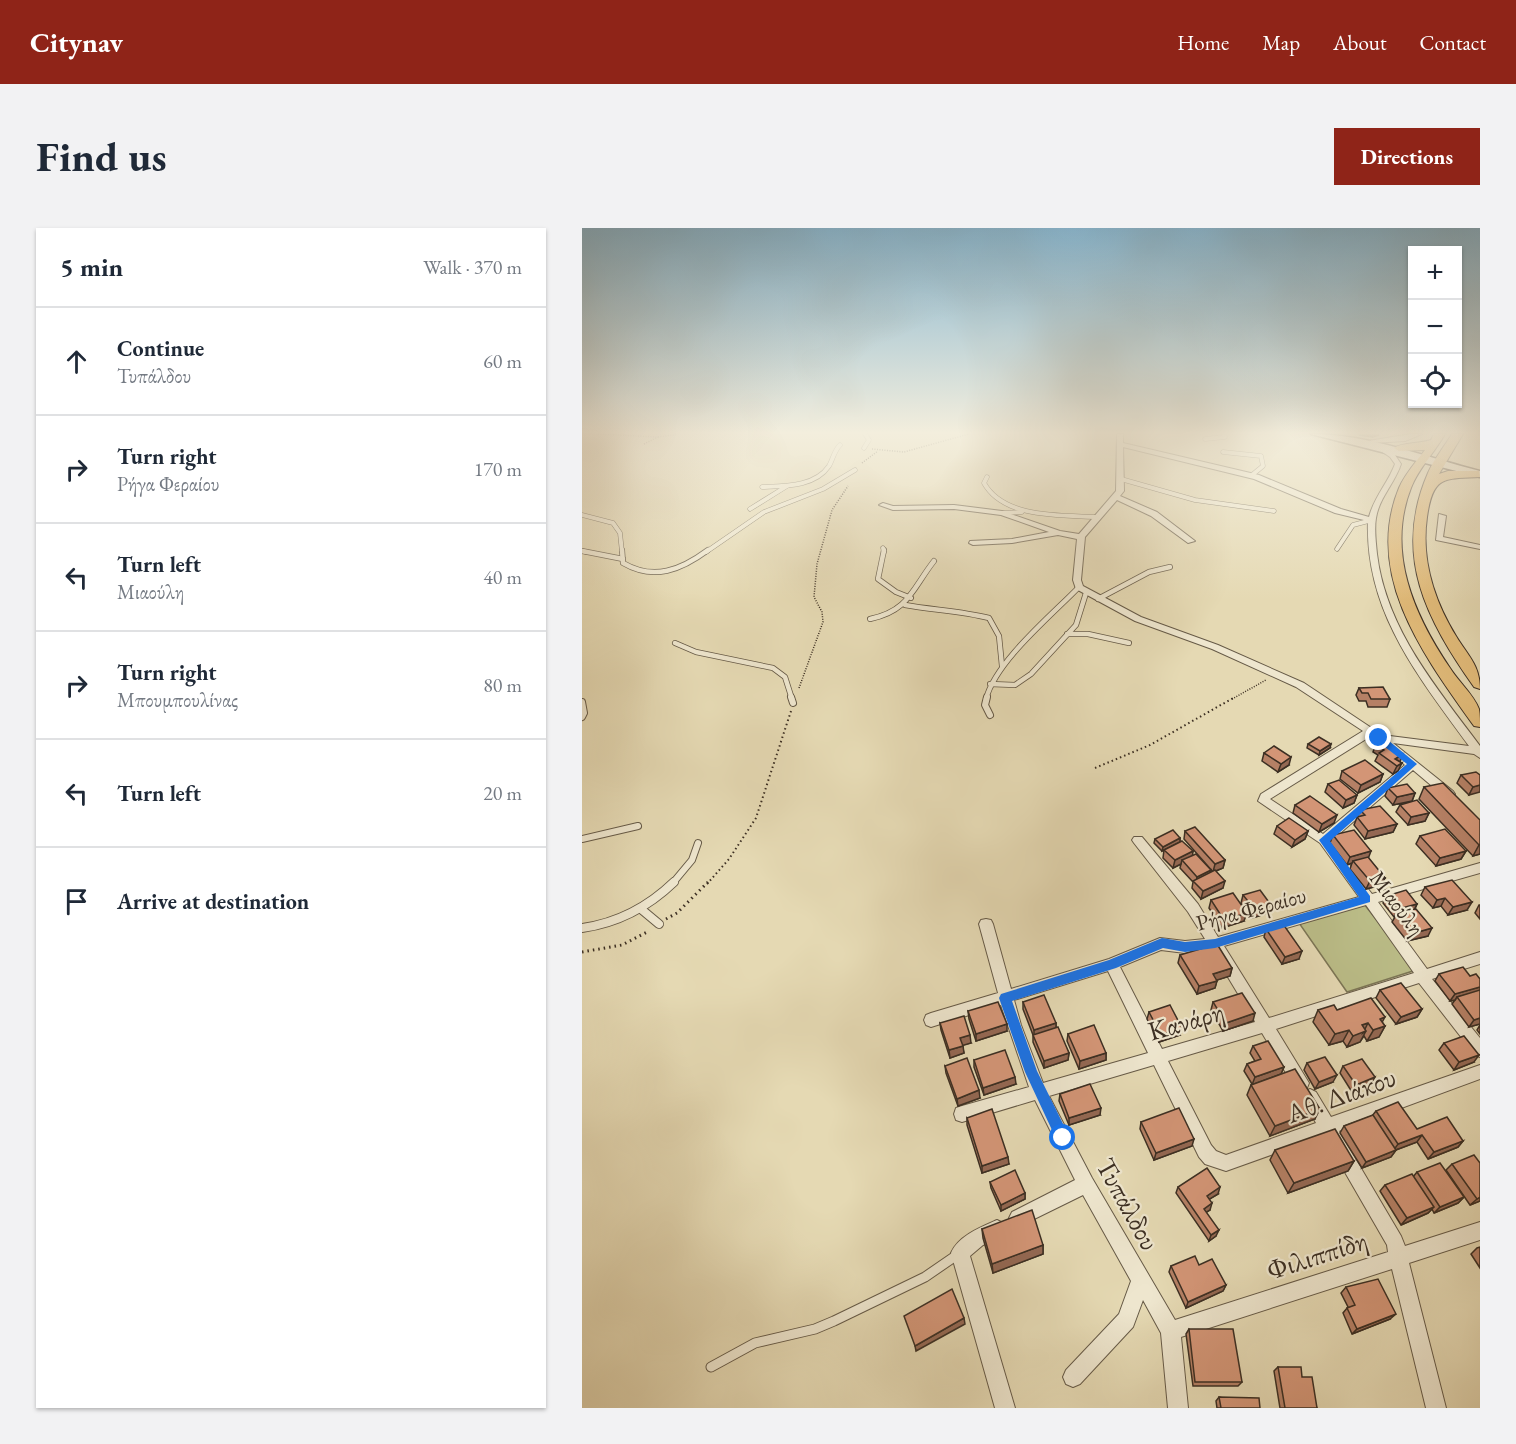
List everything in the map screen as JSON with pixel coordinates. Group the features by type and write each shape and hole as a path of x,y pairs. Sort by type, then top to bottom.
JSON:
{"main road":[{"path":"1405,489 1396,516 1393,539 1398,579 1417,629 1440,668 1480,722"},
{"path":"1427,489 1419,514 1417,531 1421,570 1446,632 1480,684"}],"street":[{"path":"1119,489 1117,497 1081,537 1077,580 1083,590 1146,622 1215,647 1277,674 1324,700 1375,734 1437,783 1457,802"},
{"path":"1286,489 1338,511 1372,520"},
{"path":"1385,489 1372,520 1374,573 1391,618 1424,675 1479,752"},
{"path":"1117,497 1154,514 1191,541"},
{"path":"883,505 893,508 954,507 1002,513 1058,533 1081,537"},
{"path":"1442,516 1439,538 1480,547"},
{"path":"973,543 1012,541 1058,533"},
{"path":"1375,734 1479,752"},
{"name":"Μιαούλη","path":"1375,734 1264,799 1266,804 1324,840 1420,968 1423,978 1480,1050"},
{"path":"1324,840 1413,764"},
{"path":"1138,840 1185,896 1377,1209 1400,1256 1436,1408"},
{"name":"Ρήγα Φεραίου","path":"932,1020 1112,964 1162,943 1185,947 1215,943 1480,868"},
{"name":"Τυπάλδου","path":"986,924 1005,998 1040,1092 1086,1184 1171,1331 1178,1408"},
{"name":"Κανάρη","path":"962,1114 1265,1026 1423,978 1480,958"},
{"path":"1112,964 1156,1056"},
{"name":"Αθ. Διάκου","path":"1156,1056 1205,1151 1219,1162 1226,1163 1480,1072"},
{"path":"1005,1408 960,1253 976,1239 1086,1184"},
{"name":"Φιλιππίδη","path":"1171,1331 1480,1231"},
{"path":"1073,1377 1126,1320 1141,1280"}],"lane":[{"path":"750,509 782,489"},
{"path":"582,515 608,520 616,525 623,534 623,563 644,572 654,573 670,571 701,554 764,513 823,489"},
{"path":"986,489 1012,508 1098,517"},
{"path":"1156,489 1195,500 1274,511"},
{"path":"1002,513 1034,511"},
{"path":"1337,549 1353,525 1372,520"},
{"path":"883,548 885,555 878,572 878,579 896,592 911,598"},
{"path":"582,551 605,558 623,559"},
{"path":"870,619 885,616 905,605 923,574 934,561"},
{"path":"1098,599 1149,573 1170,567"},
{"path":"990,684 1010,686 1019,684 1030,676 1081,615 1083,590"},
{"path":"990,715 985,705 990,684 1002,666 1083,590"},
{"path":"905,605 941,612 970,613 988,618 1000,635 999,655 1002,666"},
{"path":"1066,634 1088,634 1129,643"},
{"path":"675,643 696,652 772,668 784,677 793,703"},
{"path":"582,702 584,712 582,717"},
{"path":"582,839 638,826"},
{"path":"582,928 599,927 641,909 662,895 692,860 698,843"},
{"path":"641,909 659,924"},
{"path":"711,1367 755,1343 815,1329 834,1321 925,1277 960,1253"}],"path":[{"path":"582,952 622,945 677,913 729,859 756,818 793,703 822,632 822,612 814,597 820,553 832,510 844,489"},
{"path":"1095,768 1150,745 1277,674"}],"green space":[{"path":"1364,904 1416,970 1347,992 1299,923"}],"building":[{"path":"1383,687 1390,699 1371,699 1368,693 1362,693 1359,688"},
{"path":"1319,737 1331,744 1320,751 1308,744"},
{"path":"1384,741 1403,754 1395,759 1402,763 1397,766 1379,753 1384,750 1376,744"},
{"path":"1274,746 1291,757 1281,764 1264,753"},
{"path":"1365,760 1383,774 1361,785 1342,771"},
{"path":"1476,772 1480,775 1480,785 1473,787 1461,775"},
{"path":"1339,780 1357,795 1346,800 1328,784"},
{"path":"1443,783 1480,820 1479,845 1424,787"},
{"path":"1407,784 1415,793 1397,797 1388,788"},
{"path":"1310,796 1337,815 1322,824 1295,805"},
{"path":"1417,800 1429,813 1411,817 1400,805"},
{"path":"1380,806 1397,824 1368,831 1357,817 1365,815 1360,810"},
{"path":"1289,818 1308,831 1295,840 1277,826"},
{"path":"1195,827 1225,860 1215,864 1185,831"},
{"path":"1445,829 1466,851 1440,858 1420,836"},
{"path":"1173,830 1180,838 1163,847 1155,839"},
{"path":"1354,830 1371,851 1350,857 1333,835"},
{"path":"1182,841 1193,851 1175,860 1164,850"},
{"path":"1196,854 1211,870 1197,877 1182,860"},
{"path":"1368,857 1385,878 1370,881 1353,861"},
{"path":"1215,870 1225,881 1203,891 1193,881"},
{"path":"1452,880 1472,902 1453,907 1445,898 1437,900 1425,887"},
{"path":"1260,890 1271,905 1255,910 1243,895"},
{"path":"1406,890 1417,904 1398,909 1387,896"},
{"path":"1233,893 1247,913 1224,920 1211,900"},
{"path":"1416,909 1432,928 1411,934 1396,914"},
{"path":"1283,924 1302,951 1285,957 1266,929"},
{"path":"1217,944 1232,968 1213,974 1217,981 1199,986 1180,955"},
{"path":"1463,967 1470,976 1476,974 1480,979 1480,987 1455,994 1439,974"},
{"path":"1401,983 1422,1009 1401,1017 1380,990"},
{"path":"1480,990 1480,1018 1474,1020 1457,997"},
{"path":"1242,993 1255,1013 1226,1023 1213,1002"},
{"path":"1044,995 1056,1023 1034,1030 1023,1002"},
{"path":"1371,998 1385,1017 1380,1019 1385,1026 1373,1030 1368,1023 1362,1025 1366,1031 1353,1036 1349,1030 1335,1034 1318,1010 1334,1005 1337,1010"},
{"path":"998,1002 1007,1024 976,1034 968,1011"},
{"path":"1170,1005 1182,1028 1161,1035 1149,1012"},
{"path":"964,1016 970,1035 960,1038 963,1046 949,1050 940,1023"},
{"path":"1094,1025 1106,1053 1080,1061 1068,1034"},
{"path":"1058,1027 1069,1053 1044,1061 1033,1035"},
{"path":"1464,1036 1479,1055 1459,1062 1444,1043"},
{"path":"1268,1041 1284,1067 1255,1077 1247,1064 1261,1059 1253,1046"},
{"path":"1005,1050 1015,1077 983,1088 974,1060"},
{"path":"1325,1057 1337,1075 1319,1082 1307,1063"},
{"path":"967,1058 979,1090 957,1099 945,1066"},
{"path":"1362,1059 1375,1077 1356,1085 1343,1066"},
{"path":"1295,1069 1320,1109 1275,1126 1251,1085"},
{"path":"1090,1084 1101,1108 1069,1118 1060,1094"},
{"path":"1398,1102 1417,1129 1447,1117 1463,1141 1434,1152 1422,1135 1398,1144 1376,1111"},
{"path":"1179,1108 1194,1139 1156,1153 1141,1122"},
{"path":"992,1109 1008,1157 982,1166 967,1118"},
{"path":"1373,1115 1396,1150 1366,1162 1344,1126"},
{"path":"1335,1129 1354,1161 1294,1183 1275,1150"},
{"path":"1474,1155 1480,1163 1480,1197 1477,1199 1452,1164"},
{"path":"1440,1163 1464,1197 1440,1207 1417,1172"},
{"path":"1207,1168 1220,1187 1207,1196 1212,1203 1204,1209 1219,1230 1211,1235 1178,1187"},
{"path":"1015,1170 1025,1193 1001,1205 990,1182"},
{"path":"1412,1174 1434,1207 1407,1218 1385,1185"},
{"path":"1032,1210 1043,1245 992,1264 982,1229"},
{"path":"1195,1256 1199,1265 1212,1259 1226,1285 1188,1302 1171,1266"},
{"path":"1378,1279 1396,1314 1357,1329 1347,1308 1355,1305 1346,1287"},
{"path":"952,1289 964,1318 915,1346 904,1316"},
{"path":"1189,1329 1233,1329 1242,1382 1195,1382"},
{"path":"1278,1367 1301,1367 1302,1377 1312,1377 1317,1408 1285,1408"},
{"path":"1219,1397 1259,1398 1260,1408 1221,1408"}],"route":[{"path":"1063,1138 1031,1072 1005,998 1112,964 1162,943 1185,947 1215,943 1366,899 1324,840 1413,764 1379,738"}]}
